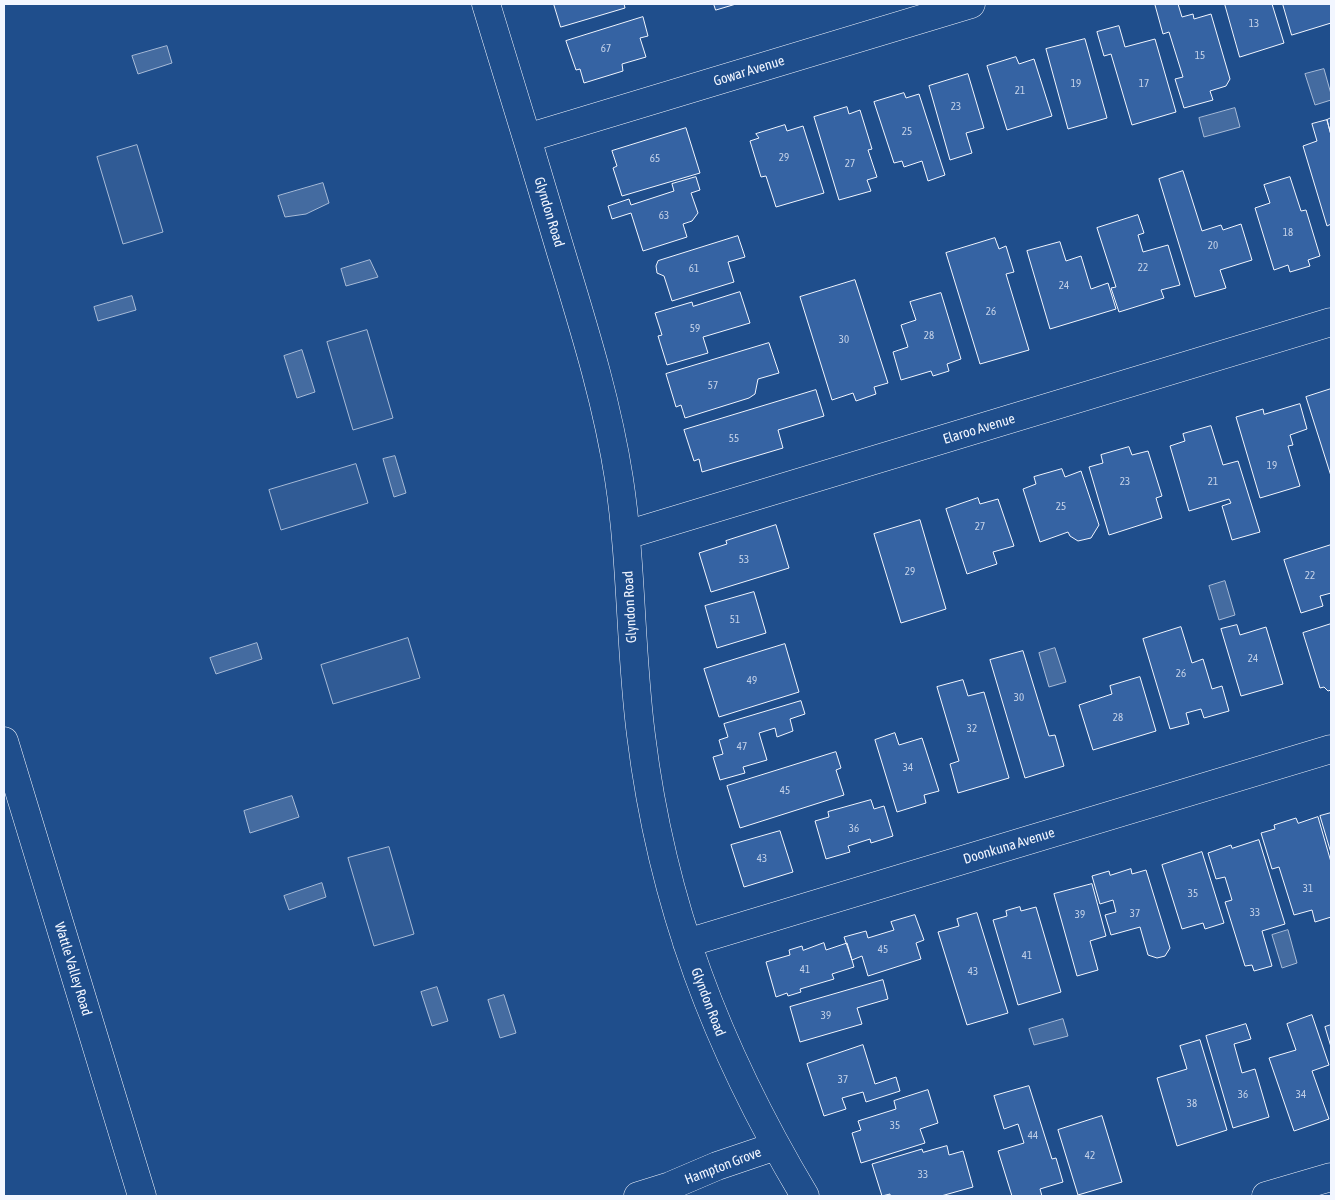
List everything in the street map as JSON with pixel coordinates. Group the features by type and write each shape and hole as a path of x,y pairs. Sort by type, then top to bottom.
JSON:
{"street":[{"name":"Glyndon Road","path":"486,4 597,374 619,479 626,535 634,670 648,785 665,868 696,973 725,1045 780,1154 805,1196"},
{"name":"Gowar Avenue","path":"527,138 971,4"},
{"name":"Elaroo Avenue","path":"626,535 1331,322"},
{"name":"Wattle Valley Road","path":"4,741 142,1196"},
{"name":"Doonkuna Avenue","path":"687,943 1331,749"},
{"name":"Hampton Grove","path":"638,1196 670,1186 717,1166 780,1154"},
{"path":"1266,1196 1331,1177"}],"shaded area":[{"path":"167,46 172,63 138,74 132,56"},
{"path":"1324,69 1331,100 1315,105 1305,74"},
{"path":"1235,108 1240,127 1204,137 1199,118"},
{"path":"137,145 163,232 123,244 97,157"},
{"path":"323,183 329,203 306,214 285,217 278,196"},
{"path":"370,260 378,277 346,286 341,269"},
{"path":"132,296 136,310 98,321 94,307"},
{"path":"367,330 393,418 353,430 327,342"},
{"path":"302,350 315,392 297,398 284,356"},
{"path":"395,456 406,493 394,497 383,459"},
{"path":"356,464 368,503 281,530 269,490"},
{"path":"1225,581 1235,615 1219,620 1209,586"},
{"path":"408,638 420,678 333,704 321,665"},
{"path":"257,643 262,659 216,674 210,658"},
{"path":"1055,648 1066,682 1049,687 1039,653"},
{"path":"292,796 299,817 250,833 244,811"},
{"path":"389,847 414,934 374,946 348,858"},
{"path":"322,883 326,897 289,910 284,896"},
{"path":"1288,930 1297,963 1282,968 1272,935"},
{"path":"437,987 448,1021 432,1026 421,992"},
{"path":"504,995 516,1033 500,1038 488,1000"},
{"path":"1063,1019 1068,1036 1034,1045 1029,1029"}],"building":[{"path":"554,4 624,4 625,8 561,27"},
{"path":"714,4 736,4 716,10"},
{"path":"1178,4 1182,17 1193,14 1194,19 1211,14 1230,79 1226,86 1210,91 1213,100 1184,108 1175,79 1183,77 1169,32 1163,34 1155,5"},
{"path":"1225,4 1272,4 1284,43 1240,57"},
{"path":"1283,4 1331,4 1331,23 1292,35"},
{"path":"643,17 648,36 640,38 646,57 622,64 623,71 584,83 580,69 576,70 566,41"},
{"path":"1119,26 1125,47 1155,39 1176,112 1132,125 1111,54 1104,56 1097,32"},
{"path":"1085,39 1107,118 1068,129 1046,49"},
{"path":"1016,57 1019,64 1034,59 1052,116 1007,130 987,66"},
{"path":"968,74 984,128 966,133 972,153 950,160 929,86"},
{"path":"904,93 906,98 919,94 945,175 928,181 922,161 904,167 902,161 894,163 874,102"},
{"path":"847,107 849,114 860,110 872,149 868,150 877,177 867,180 871,191 839,200 814,117"},
{"path":"1331,118 1331,135 1327,120"},
{"path":"1327,120 1331,135 1331,224 1327,226 1303,146 1317,141 1312,124"},
{"path":"785,125 787,131 803,126 824,193 776,207 766,176 761,177 750,141 759,138 756,134"},
{"path":"686,128 700,173 622,196 613,168 617,166 612,151"},
{"path":"1183,171 1202,231 1221,225 1223,230 1241,224 1252,260 1220,270 1226,288 1195,297 1159,179"},
{"path":"696,177 700,190 691,193 698,213 692,221 683,224 687,237 643,251 631,213 612,219 608,206 629,199 631,205 674,191 672,184"},
{"path":"1290,177 1301,211 1306,210 1320,256 1308,260 1310,266 1290,272 1288,265 1274,270 1255,208 1270,203 1264,185"},
{"path":"1138,215 1144,233 1138,235 1143,252 1168,245 1180,285 1161,290 1164,298 1119,312 1111,288 1116,287 1097,228"},
{"path":"738,236 745,257 728,262 734,282 672,301 664,276 657,273 656,266 658,261"},
{"path":"995,238 999,249 1006,246 1014,272 1006,274 1029,350 980,364 946,253"},
{"path":"1060,242 1066,261 1081,256 1091,289 1108,283 1116,309 1050,329 1027,251"},
{"path":"855,280 888,383 874,387 876,394 856,401 853,393 832,400 800,297"},
{"path":"740,292 750,323 703,337 708,353 667,365 658,336 662,335 655,313 692,302 693,306"},
{"path":"941,293 961,359 947,364 949,371 933,376 931,371 901,380 893,352 908,347 901,325 916,320 910,302"},
{"path":"769,343 779,373 758,379 755,394 749,398 685,418 681,405 676,407 666,374"},
{"path":"1331,389 1331,476 1306,397"},
{"path":"816,390 824,416 778,430 783,448 702,472 699,459 694,461 684,430"},
{"path":"1300,404 1307,429 1290,435 1293,445 1288,446 1300,486 1260,498 1236,417 1263,409 1264,414"},
{"path":"1211,426 1223,465 1238,461 1260,532 1232,540 1222,506 1231,503 1229,499 1189,511 1170,446 1185,441 1183,434"},
{"path":"1129,447 1132,455 1148,451 1162,496 1156,498 1162,518 1109,535 1089,467 1103,463 1101,455"},
{"path":"1062,469 1065,477 1081,471 1099,525 1091,538 1078,541 1070,536 1068,532 1040,542 1023,489 1036,484 1034,477"},
{"path":"978,498 980,504 998,499 1014,546 993,552 997,564 967,574 946,509"},
{"path":"920,520 946,609 901,623 874,534"},
{"path":"776,525 789,568 711,592 699,553 727,544 726,541"},
{"path":"1331,545 1331,593 1320,596 1323,606 1301,613 1284,560"},
{"path":"754,592 766,633 717,648 705,606"},
{"path":"1331,624 1331,690 1328,691 1324,687 1320,688 1303,633"},
{"path":"1237,625 1240,635 1266,627 1283,684 1241,696 1221,629"},
{"path":"1181,627 1192,663 1203,659 1212,689 1222,686 1229,711 1204,718 1201,709 1186,713 1189,724 1170,729 1143,639"},
{"path":"785,644 799,692 719,717 704,669"},
{"path":"1023,651 1049,736 1055,735 1064,766 1025,778 990,660"},
{"path":"1140,677 1156,731 1093,750 1079,705 1112,694 1110,686"},
{"path":"963,680 968,696 984,692 1009,778 958,793 950,764 959,761 937,687"},
{"path":"801,701 805,714 790,719 793,731 777,737 775,728 759,733 767,760 743,767 745,773 720,780 713,757 723,754 719,740 728,737 724,724"},
{"path":"895,733 899,745 922,738 939,791 924,795 926,803 897,812 875,740"},
{"path":"836,752 841,768 836,770 844,795 740,828 727,786"},
{"path":"871,800 874,809 884,806 893,836 871,843 870,839 848,846 850,852 826,859 815,821 829,817 828,812"},
{"path":"1331,813 1331,853 1320,816"},
{"path":"1318,817 1331,862 1331,917 1315,922 1312,910 1294,915 1279,867 1272,869 1261,833 1275,829 1274,825 1296,818 1298,823"},
{"path":"780,831 793,872 744,887 731,845"},
{"path":"1259,840 1285,924 1262,931 1272,966 1254,971 1252,965 1245,966 1225,902 1232,900 1225,877 1216,879 1208,853 1231,845 1232,848"},
{"path":"1202,852 1224,923 1205,929 1203,923 1182,929 1162,865"},
{"path":"1131,869 1132,874 1146,870 1170,948 1165,956 1157,958 1148,955 1140,927 1111,935 1105,915 1116,912 1113,900 1100,904 1092,876 1109,871 1110,875"},
{"path":"1092,884 1106,936 1090,941 1098,970 1077,976 1054,894"},
{"path":"1020,907 1021,911 1036,907 1061,992 1018,1005 993,920 1007,916 1006,911"},
{"path":"977,913 1008,1013 967,1025 938,932 959,926 957,919"},
{"path":"915,915 924,940 916,943 921,959 868,976 862,956 852,960 844,937 866,931 868,938 894,930 891,922"},
{"path":"824,943 826,950 847,943 854,967 832,974 834,979 800,989 801,992 788,996 787,993 776,997 766,962 790,955 789,950 802,946 803,950"},
{"path":"883,980 888,999 857,1008 862,1024 800,1042 790,1007"},
{"path":"1312,1015 1329,1065 1312,1071 1329,1119 1294,1131 1269,1058 1296,1050 1287,1024"},
{"path":"1246,1024 1251,1039 1234,1044 1242,1073 1255,1069 1269,1117 1233,1128 1206,1036"},
{"path":"1331,1025 1331,1047 1325,1027"},
{"path":"1200,1040 1227,1130 1177,1146 1157,1078 1187,1069 1180,1046"},
{"path":"863,1045 875,1084 896,1077 900,1091 866,1102 863,1092 842,1098 846,1109 824,1116 807,1064"},
{"path":"1029,1086 1052,1159 1056,1158 1063,1182 1040,1189 1042,1196 1012,1196 998,1151 1024,1143 1018,1124 1004,1129 994,1096"},
{"path":"928,1090 938,1123 920,1129 925,1143 861,1163 852,1133 861,1130 858,1121 896,1109 894,1101"},
{"path":"1102,1116 1122,1182 1078,1195 1058,1130"},
{"path":"947,1146 949,1155 963,1151 973,1187 941,1196 890,1196 890,1194 882,1196 872,1164 922,1149 923,1152"}]}
